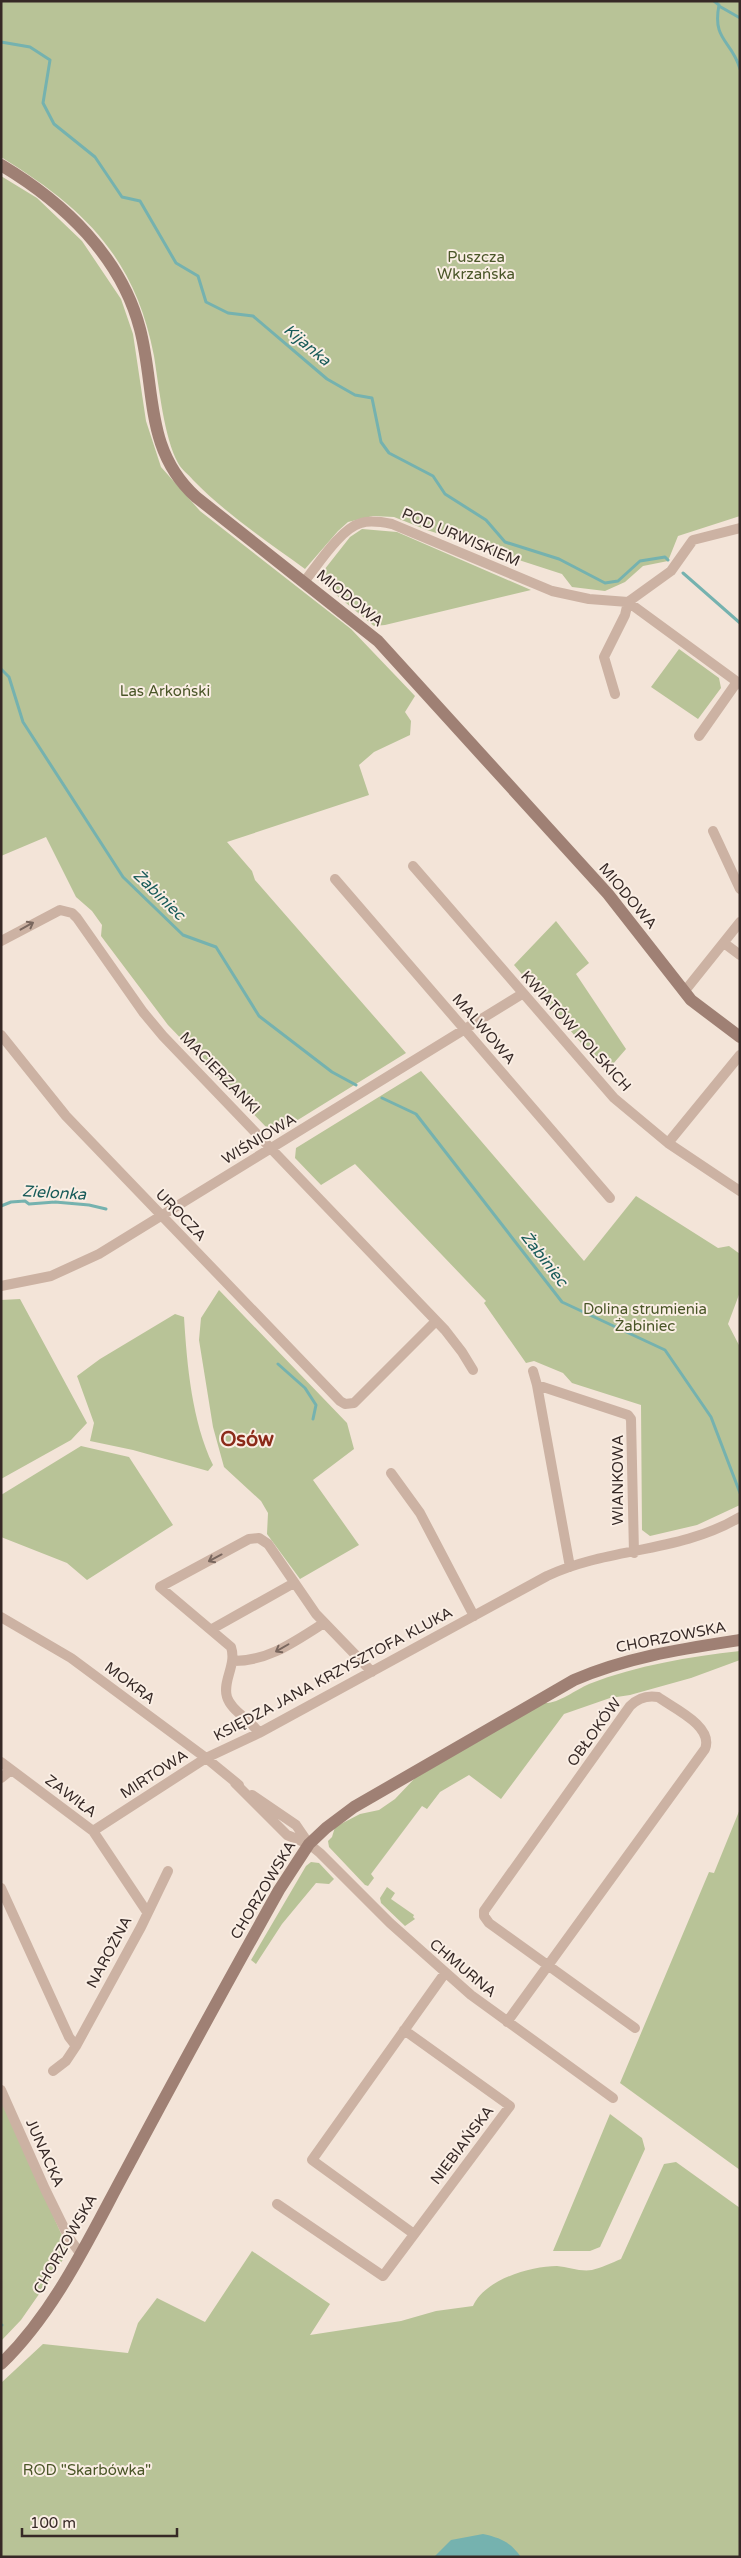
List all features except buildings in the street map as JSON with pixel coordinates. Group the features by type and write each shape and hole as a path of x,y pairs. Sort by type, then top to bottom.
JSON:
{"street":[{"name":"MIODOWA","path":"1,165 39,189 64,210 97,246 120,280 131,302 140,329 157,435 167,460 177,476 196,497 384,647 608,894 684,992 698,1007 740,1037"},
{"name":"POD URWISKIEM","path":"304,582 347,530 360,523 375,522 392,524 552,591 589,599 628,602"},
{"path":"614,694 604,658 625,615 628,602 671,571 693,540 740,528"},
{"path":"628,602 738,683 699,736"},
{"path":"713,831 740,889"},
{"name":"KWIATÓW POLSKICH","path":"413,866 614,1098 668,1143 740,1192"},
{"name":"MALWOWA","path":"335,880 610,1198"},
{"name":"MACIERZANKI","path":"1,941 54,912 66,911 77,918 153,1024 436,1321 462,1352 473,1370"},
{"path":"684,992 740,922"},
{"path":"724,943 740,955"},
{"name":"WIŚNIOWA","path":"1,1286 41,1279 69,1270 162,1217 522,994"},
{"name":"UROCZA","path":"1,1036 55,1104 340,1401 349,1404 359,1398 436,1321"},
{"path":"668,1143 740,1055"},
{"path":"533,1371 570,1567"},
{"name":"WIANKOWA","path":"537,1385 628,1415 631,1419 634,1553"},
{"name":"KSIĘDZA JANA KRZYSZTOFA KLUKA","path":"391,1472 420,1512 474,1616"},
{"name":"KSIĘDZA JANA KRZYSZTOFA KLUKA","path":"206,1758 372,1672 546,1576 570,1567 693,1538 740,1517"},
{"path":"259,1732 228,1700 226,1690 234,1661 229,1643 160,1587 249,1540 259,1538 268,1544 324,1623 372,1672"},
{"path":"212,1629 294,1583"},
{"name":"MOKRA","path":"1,1617 60,1650 206,1758 235,1783 296,1825 309,1844"},
{"path":"234,1661 249,1661 266,1657 324,1623"},
{"name":"CHORZOWSKA","path":"1,2364 38,2322 80,2253 268,1909 309,1844 330,1824 354,1807 574,1680 603,1668 643,1656 740,1640"},
{"name":"OBŁOKÓW","path":"507,2022 549,1966 705,1749 707,1742 703,1730 658,1697 644,1697 630,1706 485,1906 484,1916 489,1923 549,1966 634,2028"},
{"name":"MIRTOWA","path":"93,1831 206,1758"},
{"name":"ZAWIŁA","path":"1,1762 93,1831 147,1912"},
{"path":"1,1778 11,1770"},
{"name":"CHMURNA","path":"309,1844 390,1924 445,1973 507,2022 613,2098"},
{"name":"NAROŻNA","path":"52,2071 66,2061 76,2046 168,1871"},
{"path":"1,1888 69,2037 76,2046"},
{"path":"414,2234 312,2160 445,1973"},
{"name":"NIEBIAŃSKA","path":"277,2204 383,2276 510,2106 404,2030"},
{"name":"JUNACKA","path":"1,2090 45,2189 69,2238 80,2253"}],"green space":[{"name":"Puszcza Wkrzańska","path":"1,1 740,1 740,516 678,536 668,561 643,566 625,582 605,591 572,587 562,574 427,530 394,517 373,516 348,522 305,569 219,504 179,465 169,440 154,356 145,321 134,290 119,263 101,238 81,216 31,176 1,157"},
{"name":"Las Arkoński","path":"1,176 37,198 82,241 121,299 133,334 146,421 161,467 200,511 351,629 415,696 405,712 411,721 410,735 374,752 359,765 369,795 227,842 252,871 255,880 406,1053 280,1131 268,1129 168,1025 101,936 102,925 92,911 76,897 46,837 1,856"},
{"path":"362,529 397,532 531,590 374,626 317,579 350,537"},
{"path":"679,649 719,678 721,688 698,719 651,687"},
{"path":"556,921 589,963 576,974 626,1049 606,1072 514,965"},
{"name":"Dolina strumienia Żabiniec","path":"421,1071 584,1261 636,1196 718,1248 729,1246 740,1254 740,1292 728,1324 740,1347 740,1505 697,1525 650,1536 642,1530 641,1405 572,1383 563,1373 534,1361 526,1363 484,1303 486,1301 355,1164 321,1185 295,1158 296,1148"},
{"path":"219,1290 347,1423 354,1449 313,1480 359,1545 300,1579 267,1534 268,1513 261,1501 224,1467 213,1427 199,1340 201,1318"},
{"path":"20,1299 87,1423 71,1440 1,1479 1,1300"},
{"path":"175,1314 184,1317 189,1374 195,1412 213,1465 208,1471 133,1450 90,1441 94,1423 77,1376 100,1359"},
{"path":"81,1446 129,1457 173,1525 87,1580 67,1563 1,1537 1,1495"},
{"path":"740,1651 740,1660 691,1678 630,1695 610,1698 564,1714 501,1799 469,1775 440,1792 427,1809 422,1806 371,1874 374,1878 368,1886 329,1847 328,1841 332,1837 335,1827 360,1814 379,1810 395,1799 415,1778 544,1703 555,1701 607,1677 682,1659"},
{"path":"740,1809 740,2170 620,2083 709,1872 714,1873"},
{"path":"311,1862 319,1863 334,1879 329,1884 316,1883 282,1924 256,1964 251,1960 306,1866"},
{"path":"387,1887 395,1893 391,1899 414,1915 415,1919 405,1926 381,1903 380,1898"},
{"path":"1,2100 69,2251 21,2320 1,2341"},
{"path":"610,2114 642,2138 645,2149 600,2247 590,2251 553,2251"},
{"name":"ROD \"Skarbówka\"","path":"676,2162 740,2208 740,2557 1,2557 1,2383 43,2344 128,2353 138,2323 157,2298 205,2322 252,2251 330,2304 310,2335 401,2321 436,2311 473,2306 487,2289 509,2276 521,2272 557,2266 592,2270 621,2259 664,2164"}],"water":[{"path":"483,2534 505,2541 521,2557 434,2557 451,2540"}],"waterway":[{"path":"714,1 719,5 718,26 720,33 737,59 740,69"},
{"path":"719,6 740,18"},
{"name":"Kijanka","path":"1,42 30,47 50,60 43,103 54,124 95,157 122,197 140,201 176,263 198,276 206,302 228,313 253,316 327,379 355,395 372,398 381,442 389,453 433,476 445,494 486,520 505,542 559,559 605,583 618,581 640,561 665,557 668,560"},
{"path":"683,573 740,623"},
{"name":"Żabiniec","path":"1,669 9,677 23,722 123,877 183,935 216,947 259,1016 332,1072 356,1085"},
{"name":"Żabiniec","path":"382,1098 416,1114 562,1302 665,1350 711,1417 740,1493"},
{"name":"Zielonka","path":"1,1206 11,1202 25,1201 29,1204 55,1202 89,1205 106,1209"},
{"path":"278,1364 305,1388 316,1405 313,1419"}],"district":[{"name":"Osów","path":"247,1440"}]}
